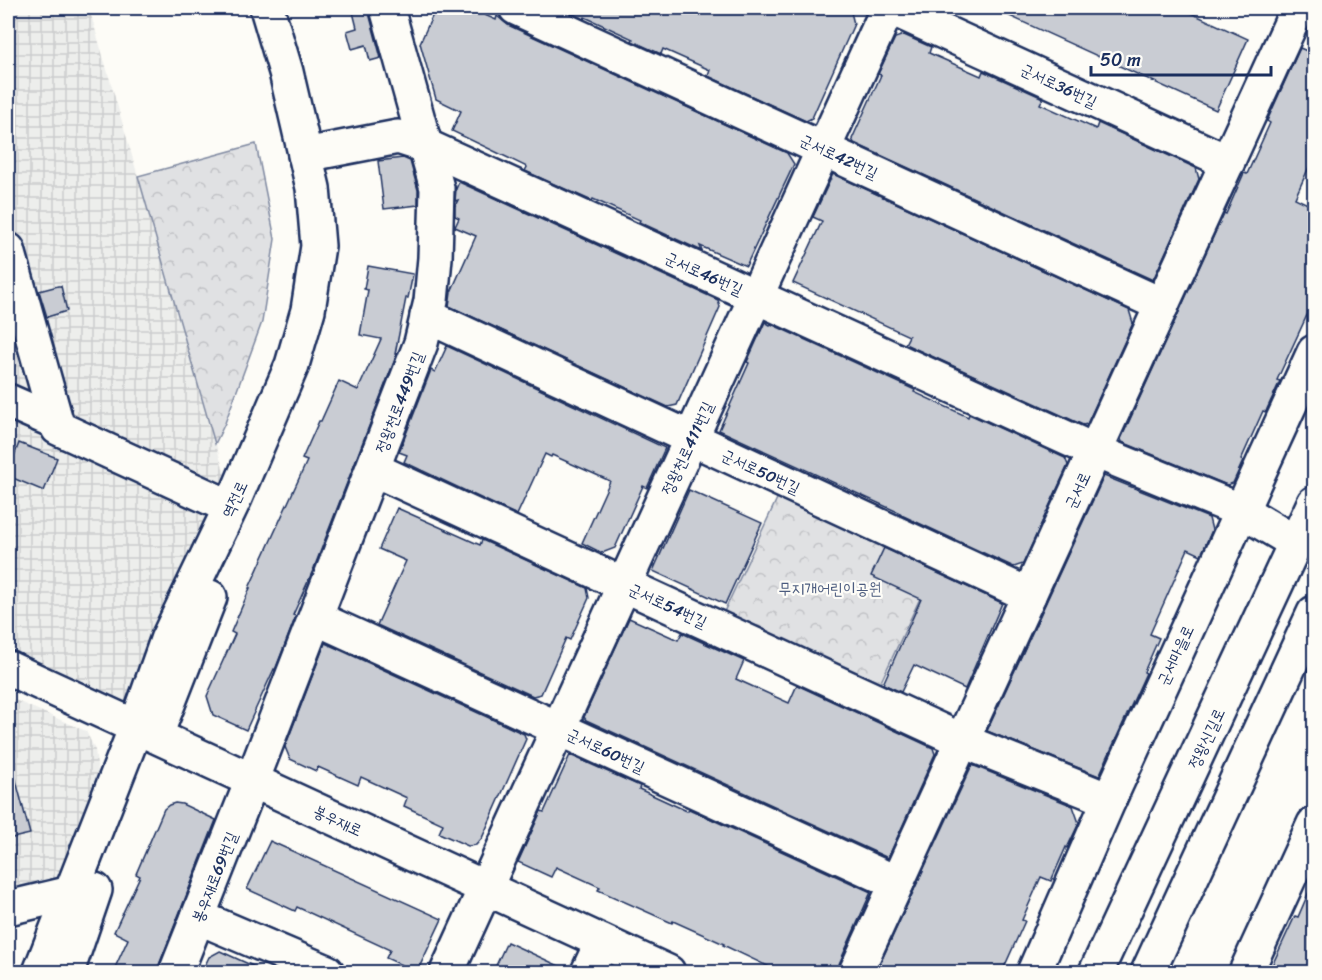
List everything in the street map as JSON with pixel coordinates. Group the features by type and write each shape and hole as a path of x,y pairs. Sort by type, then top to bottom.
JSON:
{"street":[{"name":"역전로","path":"40,972 71,893 306,384 328,320 332,282 329,171 314,153 267,8"},
{"name":"역전로","path":"67,972 145,732 167,640 230,507 292,365 308,310 318,246 313,188 314,153 300,58 285,8"},
{"name":"정왕천로449번길","path":"252,781 421,344 431,301 437,223 437,188 387,8"},
{"name":"군서로42번길","path":"516,8 1162,305"},
{"name":"정왕천로411번길","path":"447,972 890,8"},
{"name":"군서로36번길","path":"890,8 1228,162"},
{"name":"군서로","path":"856,972 1295,14"},
{"name":"군서로46번길","path":"314,153 398,137 426,146 1095,452"},
{"path":"8,250 58,428 230,507"},
{"name":"군서로50번길","path":"427,316 1029,595"},
{"name":"군서마을로","path":"1034,972 1109,800 1314,352"},
{"path":"8,401 56,422"},
{"path":"1095,452 1242,511 1296,543"},
{"name":"군서로54번길","path":"373,469 963,741"},
{"name":"정왕신길로","path":"1096,972 1314,503"},
{"path":"1148,972 1314,614"},
{"name":"군서로60번길","path":"316,618 897,883"},
{"name":"봉우재로","path":"8,668 668,972"},
{"path":"963,741 1109,800"},
{"name":"봉우재로69번길","path":"176,972 252,781"},
{"path":"1246,972 1311,840"},
{"path":"8,908 71,893"},
{"path":"198,917 327,972"},
{"path":"588,972 602,942"}],"shaded area":[{"path":"8,8 89,8 227,482 135,706 8,649"},
{"path":"8,697 86,731 95,750 99,779 61,879 8,892"}],"green space":[{"path":"256,144 275,239 262,322 215,444 138,176"},
{"name":"무지개어린이공원","path":"782,488 937,562 878,688 723,614"}],"building":[{"path":"352,8 369,8 381,58 370,61 366,45 352,49 347,31 357,28"},
{"path":"436,8 469,8 496,20 497,16 508,25 787,153 794,164 746,266 700,246 702,251 639,222 640,220 525,171 527,167 452,131 461,111 436,99 420,43"},
{"path":"560,8 850,8 854,24 812,118 806,121 708,76 710,70 663,49 661,54 585,17 584,19"},
{"path":"992,8 1180,8 1248,39 1216,110"},
{"path":"904,35 931,47 929,53 981,76 983,71 1043,98 1040,104 1096,129 1098,123 1196,168 1199,179 1153,280 854,143 852,139 881,75 878,74 895,38"},
{"path":"1300,48 1314,54 1314,156 1295,198 1314,207 1314,300 1277,380 1280,381 1266,412 1263,411 1241,460 1243,461 1233,483 1227,485 1122,442 1121,439 1224,213 1226,214 1244,173 1247,174 1270,123 1267,121"},
{"path":"403,158 410,161 418,190 418,205 384,209 378,161"},
{"path":"833,174 1129,310 1133,323 1087,424 1083,425 905,344 909,336 793,283 822,221 813,217"},
{"path":"459,182 718,300 720,307 677,405 668,407 449,306 451,292 476,236 455,227 459,218 455,216 455,206 458,200 455,201"},
{"path":"368,266 413,274 408,298 406,298 395,354 397,354 314,568 293,615 296,616 275,670 246,730 213,715 207,696 235,634 231,632 249,588 307,461 302,459 319,421 339,381 358,390 381,339 360,335 368,290 364,289"},
{"path":"61,286 67,311 47,317 39,291"},
{"path":"765,322 915,390 914,392 968,417 969,414 1065,458 1068,465 1023,564 1014,567 719,430"},
{"path":"447,346 665,448 647,488 643,486 615,548 602,553 582,543 610,481 552,455 551,457 545,454 517,515 404,462 407,455 399,452 431,370 435,372"},
{"path":"19,443 57,458 44,491 8,476"},
{"path":"1104,476 1209,518 1212,530 1201,555 1188,549 1150,634 1159,638 1144,672 1146,673 1099,776 987,731"},
{"path":"689,490 762,523 725,604 653,571"},
{"path":"397,508 480,545 482,540 587,588 589,598 570,640 566,638 541,694 533,696 377,625 406,561 379,549"},
{"path":"884,548 1002,603 965,689 914,665 901,692 883,684 921,599 871,576"},
{"path":"629,618 678,640 682,633 744,661 736,679 789,703 797,685 933,748 935,754 888,858 586,720 584,717"},
{"path":"325,643 524,734 526,739 482,838 476,845 468,846 439,833 443,824 404,806 407,798 361,777 358,785 318,767 316,771 290,759 285,747"},
{"path":"570,755 640,786 639,789 687,811 689,809 871,892 837,972 780,972 673,921 672,923 598,890 600,887 556,867 551,877 518,862"},
{"path":"972,765 1073,806 1079,823 1051,881 1041,877 1022,920 1025,921 1002,972 876,972"},
{"path":"14,773 30,834 8,839 8,774"},
{"path":"175,803 216,820 158,972 113,972 128,939 114,932 140,876 136,874 164,809"},
{"path":"270,841 442,919 417,972 386,958 390,950 297,907 295,911 247,889"},
{"path":"1314,880 1314,972 1269,972 1295,916 1298,917"},
{"path":"507,942 570,971 493,972"},
{"path":"220,951 266,972 202,972 209,957"}]}
